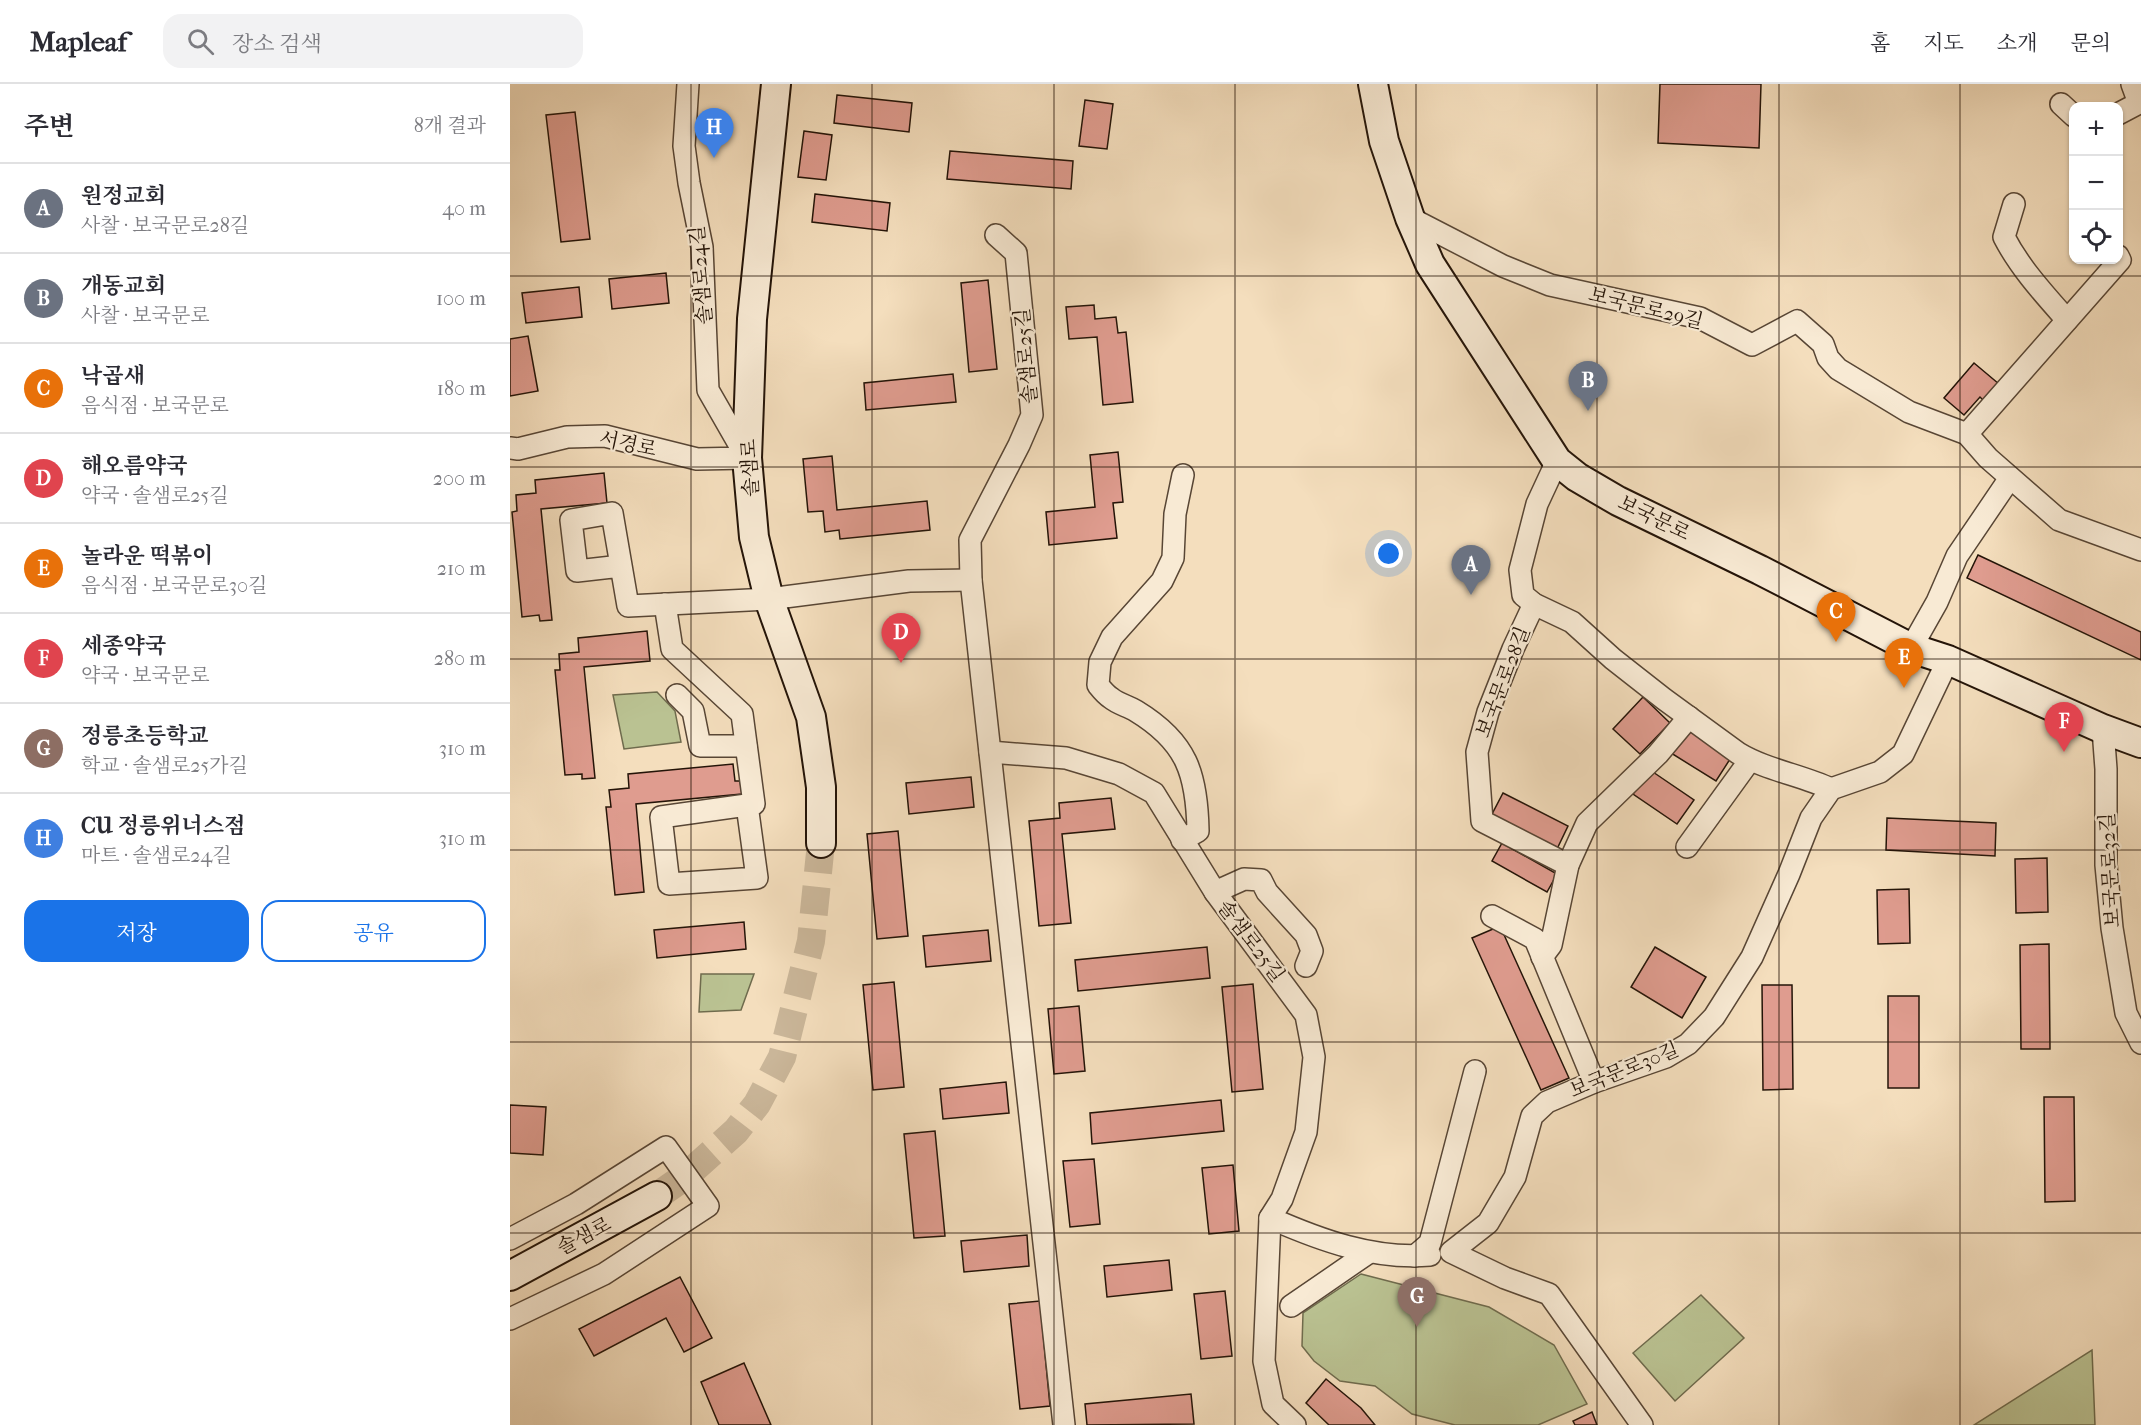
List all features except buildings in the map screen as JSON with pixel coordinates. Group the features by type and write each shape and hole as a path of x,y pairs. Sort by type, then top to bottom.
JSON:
{"street":[{"name":"솔샘로24길","path":"688,84 684,146 688,183 702,247 708,390 747,458"},
{"name":"솔샘로","path":"776,84 752,319 747,458 754,537 769,599 811,717 821,787 821,843"},
{"name":"보국문로","path":"1373,84 1384,141 1410,218 1430,264 1557,461 1577,477 1618,501 1760,570 1911,648 1948,660 2103,729 2141,743"},
{"path":"2123,111 2139,103 2132,84"},
{"path":"2014,204 2004,237 2030,277 2067,320"},
{"name":"보국문로29길","path":"1410,218 1503,266 1550,285 1700,318 1752,345 1797,321 1823,344 1828,358 1838,369 1909,412 1967,434 1988,459 2059,520 2141,550"},
{"name":"솔샘로25길","path":"996,235 1016,253 1032,415 970,540 971,580 990,752 1066,758 1119,774 1154,793 1215,892 1306,1015 1314,1057 1306,1132 1282,1199 1270,1218 1264,1361 1273,1404 1295,1425"},
{"path":"1967,434 2116,264"},
{"name":"서경로","path":"510,448 567,437 605,436 697,459 747,458"},
{"name":"보국문로28길","path":"1557,461 1537,504 1520,570 1523,595 1534,604 1492,701 1477,752 1482,821 1568,865"},
{"path":"1182,840 1198,831 1198,807 1192,773 1173,739 1137,711 1111,699 1098,685 1100,662 1112,637 1162,581 1173,558 1175,514 1183,475"},
{"path":"1911,648 1937,602 1957,556 2010,478"},
{"path":"621,566 628,606 769,599 909,580 971,580"},
{"path":"665,604 672,649 742,714 754,804 747,805 661,818 669,884 757,878 747,805"},
{"path":"1534,604 1572,622 1613,658 1689,717 1750,760 1831,789 1880,772 1903,754 1948,660"},
{"path":"677,695 693,711 700,746 746,746"},
{"path":"1542,957 1551,945 1568,865 1587,823 1658,754 1689,717"},
{"name":"보국문로32길","path":"2103,729 2106,769 2106,865 2112,928 2126,1013 2141,1043"},
{"path":"990,752 1064,1425"},
{"path":"1687,847 1750,760"},
{"name":"보국문로30길","path":"1451,1252 1488,1223 1515,1177 1532,1116 1547,1102 1594,1082 1666,1057 1688,1044 1714,1017 1752,957 1811,818 1831,789"},
{"path":"1215,892 1244,879 1261,880 1267,892 1306,935 1312,951 1306,966"},
{"path":"1492,916 1535,939 1594,1082"},
{"path":"1415,1256 1430,1243 1475,1071"},
{"path":"510,1239 576,1204 666,1147 708,1206 604,1274 510,1319"},
{"name":"솔샘로","path":"510,1276 657,1196"},
{"path":"1270,1218 1304,1233 1368,1253 1415,1256 1451,1252 1505,1278 1549,1294 1642,1425"},
{"path":"1291,1306 1368,1253"}],"green space":[{"path":"657,692 675,711 681,742 624,749 613,695"},
{"path":"701,974 754,974 741,1010 699,1012"},
{"path":"1361,1274 1489,1307 1554,1345 1587,1404 1538,1425 1455,1425 1412,1414 1375,1386 1340,1381 1314,1361 1302,1346 1303,1313"},
{"path":"1701,1295 1744,1338 1675,1401 1633,1353"},
{"path":"2092,1350 2095,1425 1974,1425"}],"tunnel":[{"path":"657,1196 687,1175 736,1131 757,1104 782,1057 811,941 821,843"}],"place":[{"name":"CU 정릉위너스점","path":"714,158"},
{"name":"개동교회","path":"1588,411"},
{"name":"원정교회","path":"1471,595"},
{"name":"낙곱새","path":"1836,642"},
{"name":"해오름약국","path":"901,663"},
{"name":"놀라운 떡볶이","path":"1904,688"},
{"name":"세종약국","path":"2064,752"},
{"name":"정릉초등학교","path":"1417,1327"}]}
